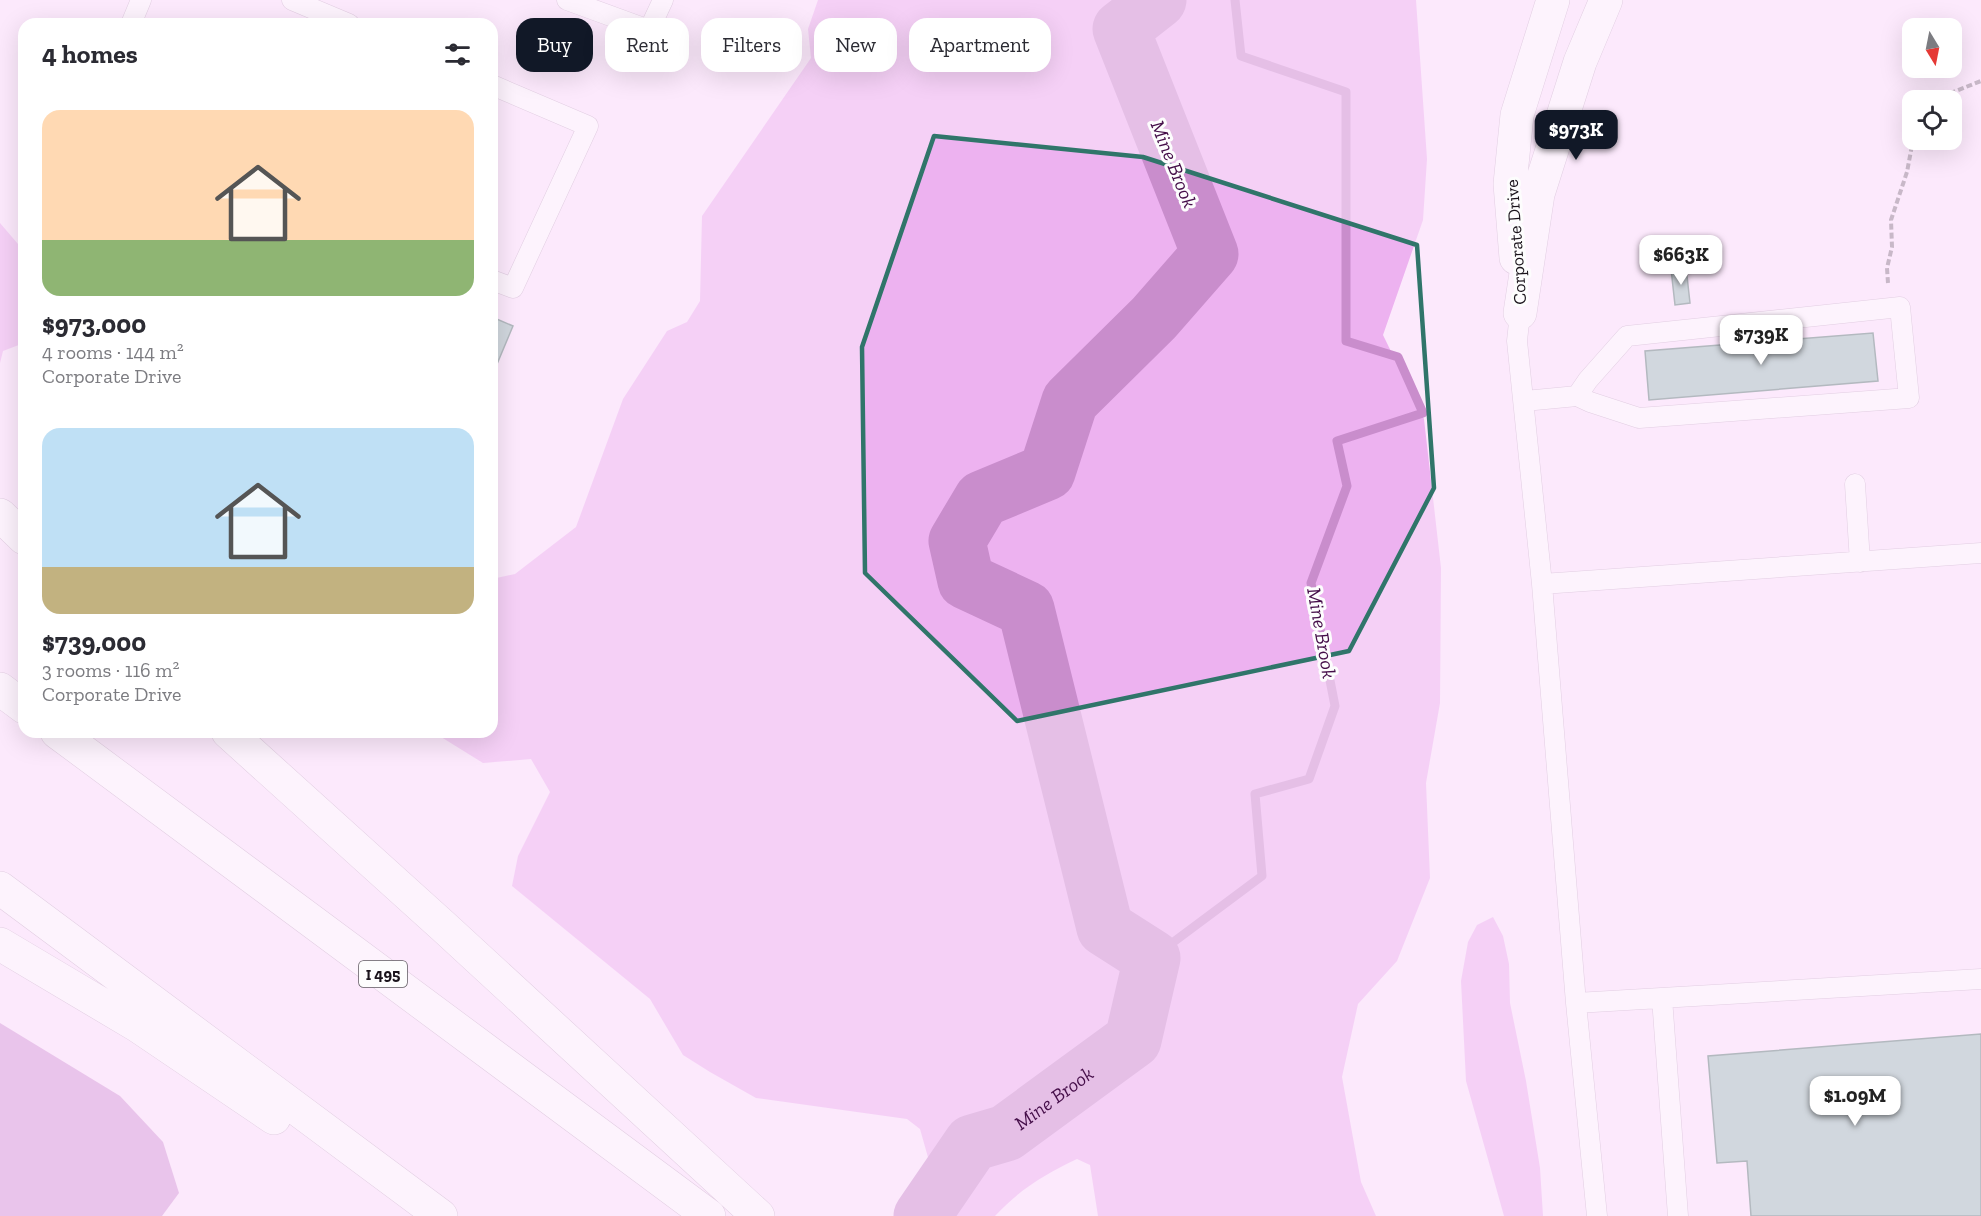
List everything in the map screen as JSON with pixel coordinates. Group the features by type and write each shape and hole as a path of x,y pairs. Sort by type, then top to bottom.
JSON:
{"main road":[{"name":"Corporate Drive","path":"1520,314 1510,184 1515,126 1553,0"},
{"name":"Corporate Drive","path":"1520,314 1538,194 1580,62 1606,0"},
{"path":"0,515 18,532"},
{"path":"0,689 18,702"},
{"name":"I 495","path":"65,738 709,1216"},
{"path":"235,738 758,1216"},
{"path":"0,888 441,1216"},
{"path":"0,944 138,1026 420,1216"}],"lane":[{"path":"134,18 141,0"},
{"path":"292,0 335,18"},
{"path":"567,0 649,30 663,0"},
{"path":"498,88 588,126 513,288 498,282"},
{"path":"1524,401 1577,396 1639,418 1909,398 1900,308 1628,336 1588,380 1577,396"},
{"path":"1520,314 1517,341 1542,584 1576,1003 1597,1216"},
{"path":"1856,484 1860,562"},
{"path":"1542,584 1981,553"},
{"path":"1576,1003 1981,979"},
{"path":"1662,998 1678,1216"}],"path":[{"path":"1959,90 1981,81"},
{"path":"1888,283 1887,268 1892,248 1891,220 1907,172 1911,150"}],"highlighted area":[{"path":"934,136 1143,157 1417,245 1434,488 1349,651 1017,721 865,573 862,347"}],"shaded area":[{"path":"818,0 1416,0 1427,159 1423,220 1383,335 1424,419 1441,568 1440,703 1426,783 1430,878 1397,961 1358,1004 1342,1077 1361,1182 1376,1216 1098,1216 1090,1165 1077,1159 1033,1183 995,1216 900,1216 933,1175 920,1129 907,1119 756,1098 710,1072 683,1055 650,999 512,886 518,856 550,792 531,759 483,763 443,738 498,738 498,578 515,574 576,527 623,399 667,331 687,322 700,301 702,216 811,58 808,29"},
{"path":"0,223 18,244 18,345 3,351 0,363"},
{"path":"1493,917 1503,936 1509,964 1510,1003 1540,1168 1543,1216 1504,1216 1466,1081 1461,981 1468,942 1477,925"},
{"path":"0,1023 120,1096 163,1142 179,1193 162,1216 0,1216"}],"building":[{"path":"1686,267 1690,303 1675,305 1671,269"},
{"path":"498,320 513,326 498,362"},
{"path":"1873,333 1878,381 1649,400 1645,351"},
{"path":"1981,1034 1981,1216 1751,1216 1747,1161 1717,1163 1708,1056"}],"waterway":[{"name":"Mine Brook","path":"922,1216 972,1143 1006,1133 1133,1040 1152,958 1105,928 1026,609 966,581 957,541 982,499 1047,472 1070,401 1154,318 1210,254 1121,29 1158,0"},
{"name":"Mine Brook","path":"1152,958 1262,876 1255,794 1309,779 1335,706 1311,583 1347,486 1337,441 1423,413 1398,357 1346,341 1346,92 1241,56 1235,0"}]}
